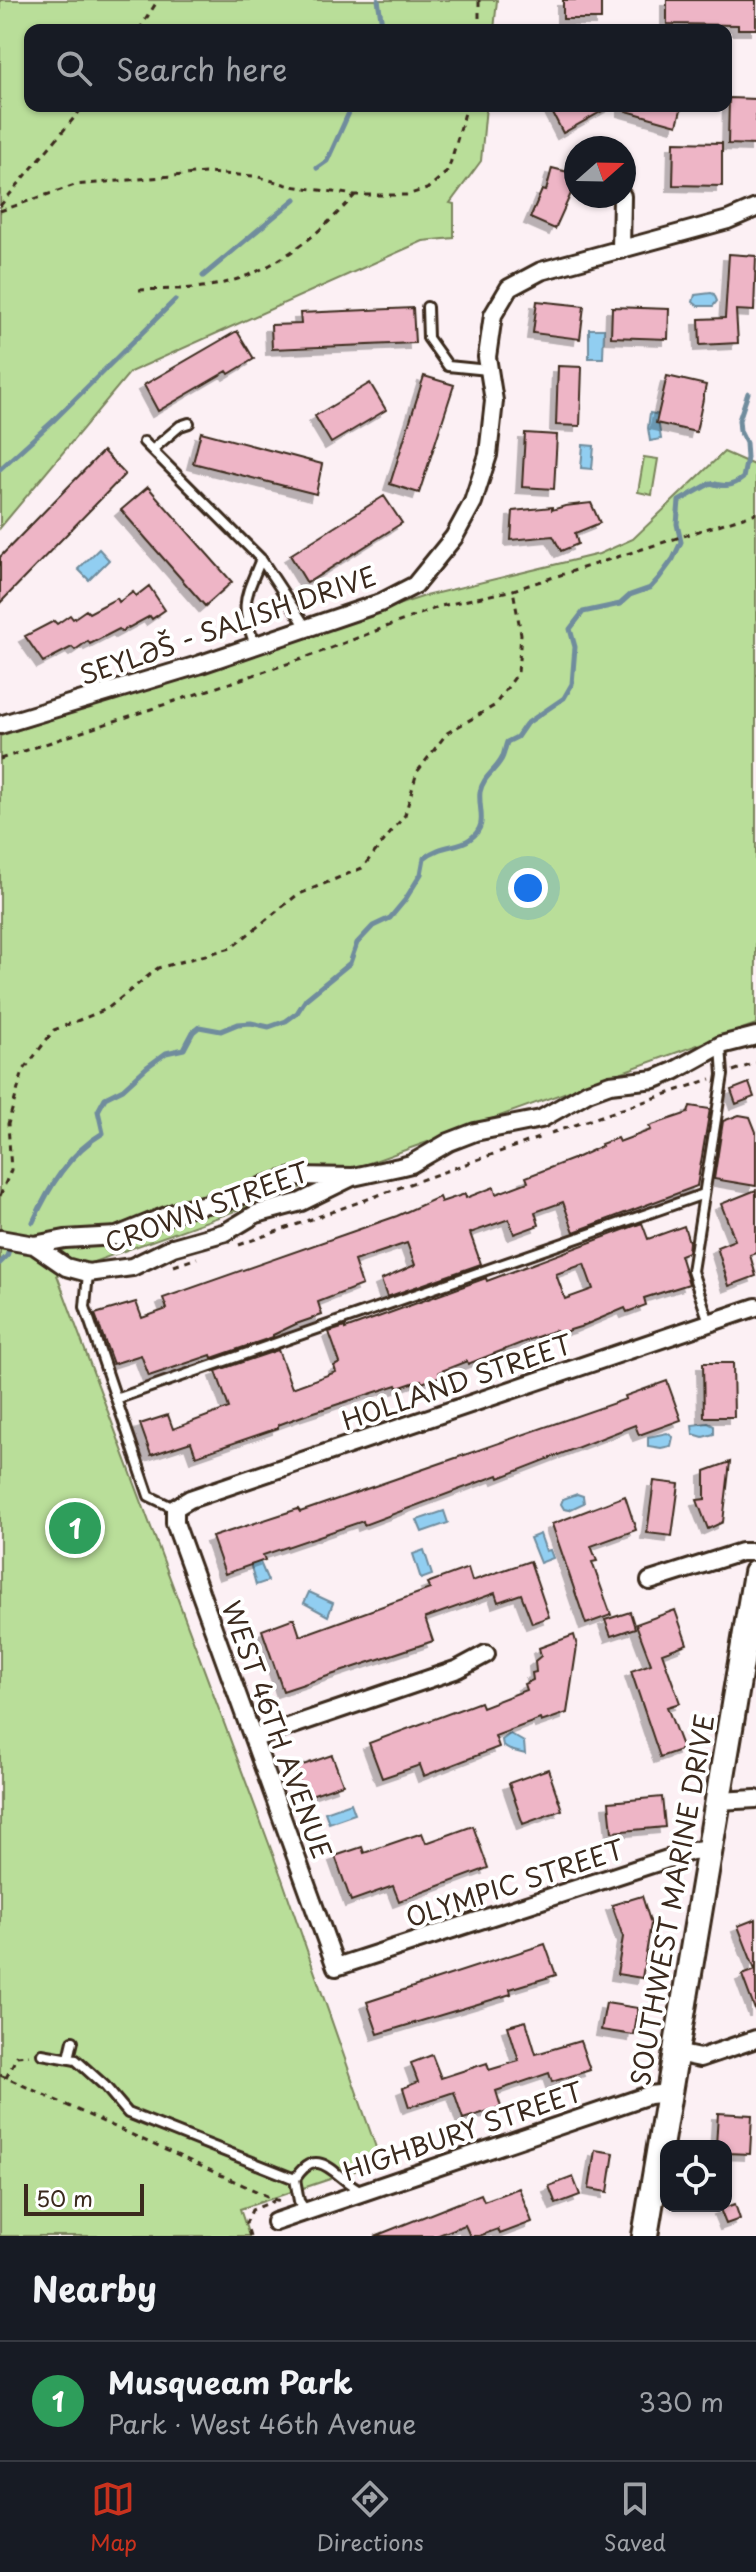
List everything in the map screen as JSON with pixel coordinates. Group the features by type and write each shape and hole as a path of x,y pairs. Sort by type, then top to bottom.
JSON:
{"main road":[{"name":"SOUTHWEST MARINE DRIVE","path":"645,2236 756,1573"}],"street":[{"path":"621,250 622,208"},
{"name":"SEYLƏŠ - SALISH DRIVE","path":"0,725 380,603 415,585 454,537 473,502 488,455 494,401 487,357 493,315 509,288 541,271 728,220 756,208"},
{"name":"CROWN STREET","path":"34,1245 66,1267 88,1273 132,1267 173,1247 226,1232 256,1214 301,1202 353,1177 411,1164 449,1142 475,1132 541,1119 588,1092 610,1084 655,1079 721,1045 756,1036"},
{"name":"CROWN STREET","path":"0,1239 34,1245 65,1239 117,1236 186,1208 234,1199 265,1185 297,1176 353,1177"},
{"name":"HOLLAND STREET","path":"175,1508 190,1499 756,1307"},
{"name":"WEST 46TH AVENUE","path":"175,1508 175,1523 336,1967"},
{"path":"650,1581 741,1552 756,1552"},
{"path":"255,1738 458,1669 486,1654"},
{"path":"718,1801 756,1799"},
{"name":"OLYMPIC STREET","path":"336,1967 692,1851 709,1850"},
{"path":"676,2053 700,2058 756,2039"},
{"name":"HIGHBURY STREET","path":"275,2222 302,2206 362,2191 649,2095 669,2093"}],"lane":[{"path":"427,307 428,338 448,366 489,370"},
{"path":"152,450 180,426 189,423"},
{"path":"144,442 261,559 306,627"},
{"path":"255,645 244,613 247,595 261,559"},
{"path":"709,1322 692,1271 723,1075 721,1045"},
{"path":"116,1399 704,1194"},
{"path":"88,1273 85,1307 149,1496 175,1508"},
{"path":"69,2058 73,2041"},
{"path":"42,2054 76,2060 105,2086 128,2113 295,2179"},
{"path":"302,2206 295,2179 302,2168 311,2163 323,2164 337,2172 351,2187 362,2191"}],"path":[{"path":"143,24 158,0"},
{"path":"479,0 479,24"},
{"path":"0,208 79,112"},
{"path":"0,208 75,185 205,173 255,176 291,186 355,195 406,195 427,189 448,171 465,112"},
{"path":"139,290 204,287 240,278 294,252 328,225 355,195"},
{"path":"0,759 302,659 441,606 513,590 756,513"},
{"path":"0,1196 11,1170 8,1124 23,1071 54,1030 107,1009 158,968 231,948 297,895 362,868 405,815 417,772 447,733 494,706 518,673 521,634 513,590"},
{"path":"239,1245 756,1063"},
{"path":"174,1266 200,1258"},
{"path":"6,2078 17,2056 42,2054"},
{"path":"0,2075 276,2200 302,2206"},
{"path":"250,2236 246,2223 252,2210 276,2200"}],"green space":[{"path":"0,0 497,0 495,24 24,24 24,112 485,112 481,161 450,203 454,204 454,238 423,241 130,372 0,528"},
{"path":"724,452 756,466 756,1024 57,1275 281,1876 381,2162 240,2209 249,2236 0,2236 0,736 425,596 599,554 633,539"},
{"path":"644,457 658,459 652,495 638,492"}],"water":[{"path":"711,293 717,301 713,306 698,306 693,302 695,295"},
{"path":"589,329 604,329 603,358 589,358"},
{"path":"650,413 661,415 661,439 650,441"},
{"path":"583,445 594,446 592,469 581,468"},
{"path":"99,549 109,560 89,580 78,569"},
{"path":"708,1423 714,1426 714,1434 703,1437 693,1434 692,1425"},
{"path":"667,1433 673,1437 671,1446 648,1446 648,1437"},
{"path":"577,1494 583,1496 584,1503 564,1509 561,1504 563,1499"},
{"path":"444,1511 448,1523 422,1532 417,1520"},
{"path":"540,1534 546,1551 550,1550 553,1558 540,1563 530,1538"},
{"path":"424,1550 432,1575 421,1579 413,1554"},
{"path":"259,1560 268,1581 256,1585 250,1563"},
{"path":"309,1592 333,1603 328,1616 304,1603"},
{"path":"510,1734 524,1742 525,1754 503,1746 502,1740"},
{"path":"351,1803 355,1814 329,1823 325,1812"}],"building":[{"path":"563,0 601,0 601,19 563,19"},
{"path":"667,0 756,0 756,29 738,29 738,25 732,24 667,24"},
{"path":"732,98 756,99 756,145 728,144"},
{"path":"552,112 600,112 563,133"},
{"path":"630,112 680,112 677,125"},
{"path":"674,142 722,143 722,186 673,185"},
{"path":"552,168 564,171 564,208 555,229 530,218 542,190 546,191"},
{"path":"729,254 756,256 754,311 736,310 738,343 700,345 699,319 725,318"},
{"path":"537,301 584,306 580,339 533,333"},
{"path":"612,307 669,309 668,339 611,337"},
{"path":"413,308 415,343 272,349 271,325 301,324 300,313"},
{"path":"237,331 254,359 158,411 144,385"},
{"path":"558,366 582,367 580,426 556,425"},
{"path":"424,376 454,385 419,493 390,484"},
{"path":"667,376 706,385 696,432 656,423"},
{"path":"370,383 386,410 331,443 315,416"},
{"path":"201,432 322,464 316,494 193,463"},
{"path":"525,433 557,435 554,489 522,487"},
{"path":"103,451 125,474 0,603 0,557"},
{"path":"148,487 232,582 205,606 121,510"},
{"path":"384,496 402,523 307,583 290,555"},
{"path":"591,503 600,523 575,533 578,544 561,551 553,536 511,540 513,511 552,507 552,510"},
{"path":"149,586 165,610 121,632 119,629 90,644 88,641 75,650 72,647 43,662 25,636 54,621 57,624 70,615 73,619 86,610 89,613 117,598 119,602 133,592 136,596"},
{"path":"749,1083 754,1097 736,1104 731,1090"},
{"path":"690,1106 710,1109 697,1186 574,1232 563,1202 535,1212 539,1225 514,1234 509,1219 470,1233 481,1264 387,1297 381,1280 415,1265 407,1243 354,1261 362,1285 318,1302 322,1315 296,1324 273,1337 149,1376 141,1355 113,1364 95,1314 136,1302 142,1318 167,1309 163,1298 397,1216 439,1197 441,1202 465,1194 466,1198 494,1187 496,1194 528,1182 526,1177 578,1157 601,1144 617,1138 619,1142 651,1130 649,1126 688,1113"},
{"path":"739,1115 750,1117 756,1132 756,1186 714,1179 723,1121"},
{"path":"756,1190 756,1253 750,1255 756,1276 729,1286 717,1247 735,1240 721,1204"},
{"path":"642,1223 648,1239 684,1226 689,1242 688,1252 680,1255 689,1284 644,1298 646,1305 627,1312 625,1308 557,1334 556,1330 439,1372 441,1376 422,1383 421,1380 398,1388 397,1385 196,1456 191,1442 151,1455 140,1424 168,1415 173,1429 229,1408 216,1371 278,1350 292,1388 336,1372 334,1366 340,1363 329,1332 486,1278 487,1281","holes":["584,1264 593,1289 565,1299 556,1274"]},
{"path":"703,1363 733,1363 734,1417 704,1417"},
{"path":"667,1381 681,1420 639,1435 635,1425 499,1478 498,1475 364,1525 363,1521 263,1555 265,1560 225,1574 212,1537 298,1509 300,1512 626,1399 625,1396"},
{"path":"730,1462 723,1522 708,1529 697,1500 705,1499 705,1471"},
{"path":"654,1481 679,1484 672,1536 647,1533"},
{"path":"625,1496 636,1530 591,1546 597,1561 592,1562 611,1615 586,1624 552,1524"},
{"path":"530,1561 549,1617 532,1623 521,1594 498,1602 495,1593 425,1618 433,1641 283,1691 262,1630 294,1618 300,1636 430,1589 427,1583 468,1568 472,1581"},
{"path":"675,1610 687,1644 662,1653 680,1703 667,1707 683,1749 660,1757 631,1671 651,1664 636,1624"},
{"path":"630,1612 635,1628 611,1636 605,1620"},
{"path":"574,1635 577,1646 567,1713 541,1722 540,1719 495,1736 499,1747 424,1776 420,1765 382,1778 369,1743 480,1702 482,1707 526,1690 524,1684 533,1680 535,1661 541,1656 539,1648"},
{"path":"332,1755 343,1784 305,1797 294,1768"},
{"path":"548,1769 562,1810 523,1824 509,1783"},
{"path":"662,1797 665,1827 612,1832 609,1802"},
{"path":"473,1826 488,1868 399,1901 393,1886 351,1901 335,1856 362,1847 364,1853 422,1833 426,1843"},
{"path":"642,1896 651,1924 642,1978 617,1974 623,1937 612,1905"},
{"path":"756,1919 756,1970 755,1970 738,1926"},
{"path":"545,1944 556,1975 510,1989 511,1994 378,2034 367,2002"},
{"path":"756,1970 756,2010 755,2010 742,1975"},
{"path":"606,2003 638,2008 634,2035 601,2030"},
{"path":"526,2021 536,2054 580,2041 590,2070 552,2082 549,2073 496,2091 501,2107 463,2119 454,2092 409,2107 403,2088 418,2082 411,2063 432,2055 441,2078 487,2063 489,2070 519,2061 508,2026"},
{"path":"718,2113 752,2115 750,2154 732,2153 732,2140 716,2140"},
{"path":"595,2150 614,2153 608,2192 589,2189"},
{"path":"573,2177 580,2195 556,2204 549,2186"},
{"path":"519,2188 532,2222 500,2234 498,2229 470,2236 465,2225 436,2236 375,2236 481,2194 484,2201"},
{"path":"735,2204 740,2219 726,2224 721,2212 732,2212 732,2205"}],"waterway":[{"path":"378,0 382,24"},
{"path":"317,168 327,161 349,112"},
{"path":"203,276 295,199"},
{"path":"0,469 175,300"},
{"path":"33,1222 46,1196 71,1160 103,1133 98,1111 105,1098 123,1089 166,1053 184,1049 199,1027 221,1031 238,1024 269,1027 286,1021 297,1013 306,999 350,963 357,943 373,926 390,918 421,874 424,858 437,850 465,842 476,834 481,823 481,787 502,758 507,742 517,737 526,724 564,698 572,684 575,647 570,629 583,612 620,604 630,595 650,588 659,578 681,542 677,524 679,501 711,483 728,485 743,478 746,443 739,420 748,393"},
{"path":"0,1263 10,1247"}],"place":[{"name":"Musqueam Park","path":"75,1528"}]}
